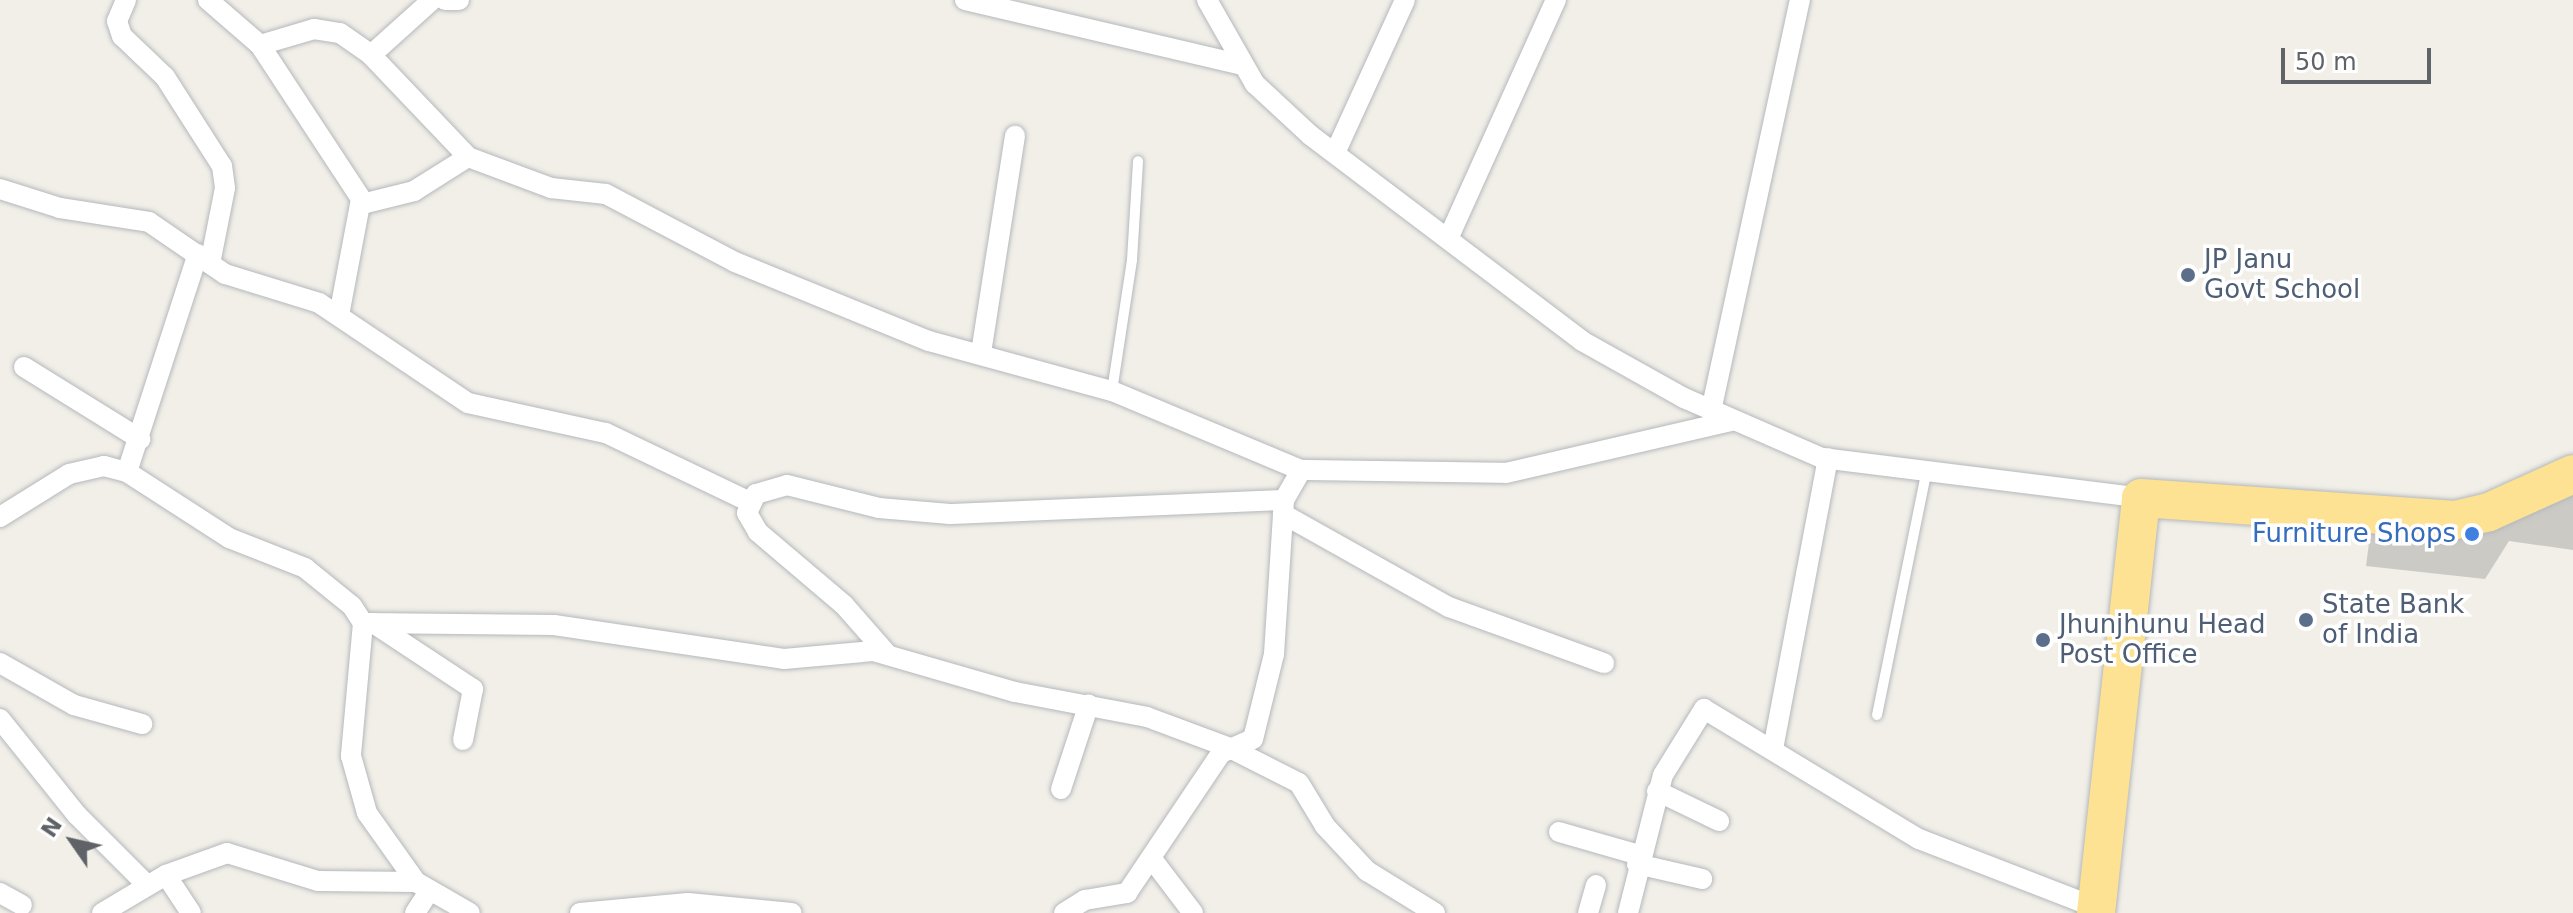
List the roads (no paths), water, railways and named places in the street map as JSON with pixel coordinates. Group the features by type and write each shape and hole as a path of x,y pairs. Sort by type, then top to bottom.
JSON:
{"highway":[{"path":"2103,911 2150,499 2455,520 2489,512 2573,474"}],"street":[{"path":"126,0 118,28 178,94 225,177 204,259 127,472"},
{"path":"208,0 260,45 362,204 339,315"},
{"path":"371,55 432,0"},
{"path":"445,0 459,0"},
{"path":"965,0 1243,65"},
{"path":"1207,0 1255,84 1335,153 1582,341 1711,411 1828,458 1928,468 2150,499"},
{"path":"1335,153 1405,0"},
{"path":"1448,239 1556,0"},
{"path":"1711,411 1800,0"},
{"path":"260,45 326,29 371,55 468,157 551,188 617,197 735,262 929,341 1112,391 1301,470 1506,473 1732,421"},
{"path":"981,353 1015,136"},
{"path":"362,204 414,191 468,157"},
{"path":"0,189 60,208 136,218 204,259 339,315 468,403 606,433 750,502"},
{"path":"24,367 140,439"},
{"path":"1773,749 1828,458"},
{"path":"0,517 87,467 127,472 229,538 305,568 368,623 473,689 463,740"},
{"path":"1064,913 1098,899 1127,893 1230,748 1253,739 1271,679 1284,507 1301,470"},
{"path":"750,502 774,484 927,514 1284,507 1449,607 1604,663"},
{"path":"750,502 749,521 758,532 844,605 887,654"},
{"path":"368,623 554,625 784,659 887,654 1004,689 1089,704 1230,748 1299,783 1325,826 1367,871 1435,913"},
{"path":"368,623 351,756 367,813 423,886 470,913"},
{"path":"0,663 74,705 142,724"},
{"path":"1061,789 1089,704"},
{"path":"1628,913 1638,860 1657,791 1701,709 1773,749 1919,839 2103,911"},
{"path":"0,719 77,815 147,885"},
{"path":"1657,791 1719,821"},
{"path":"1559,832 1702,879"},
{"path":"107,911 166,875 227,853 318,881 423,886"},
{"path":"1152,859 1193,913"},
{"path":"166,875 191,913"},
{"path":"1588,913 1596,885"},
{"path":"415,913 423,886"},
{"path":"0,893 22,905"},
{"path":"1098,899 1120,913"},
{"path":"580,913 688,903 792,913"}],"lane":[{"path":"1112,391 1132,260 1138,161"},
{"path":"1877,715 1928,468"}],"place":[{"name":"JP Janu Govt School","path":"2188,275"},
{"name":"Furniture Shops","path":"2472,534"},
{"name":"State Bank of India","path":"2306,620"},
{"name":"Jhunjhunu Head Post Office","path":"2043,640"}]}
